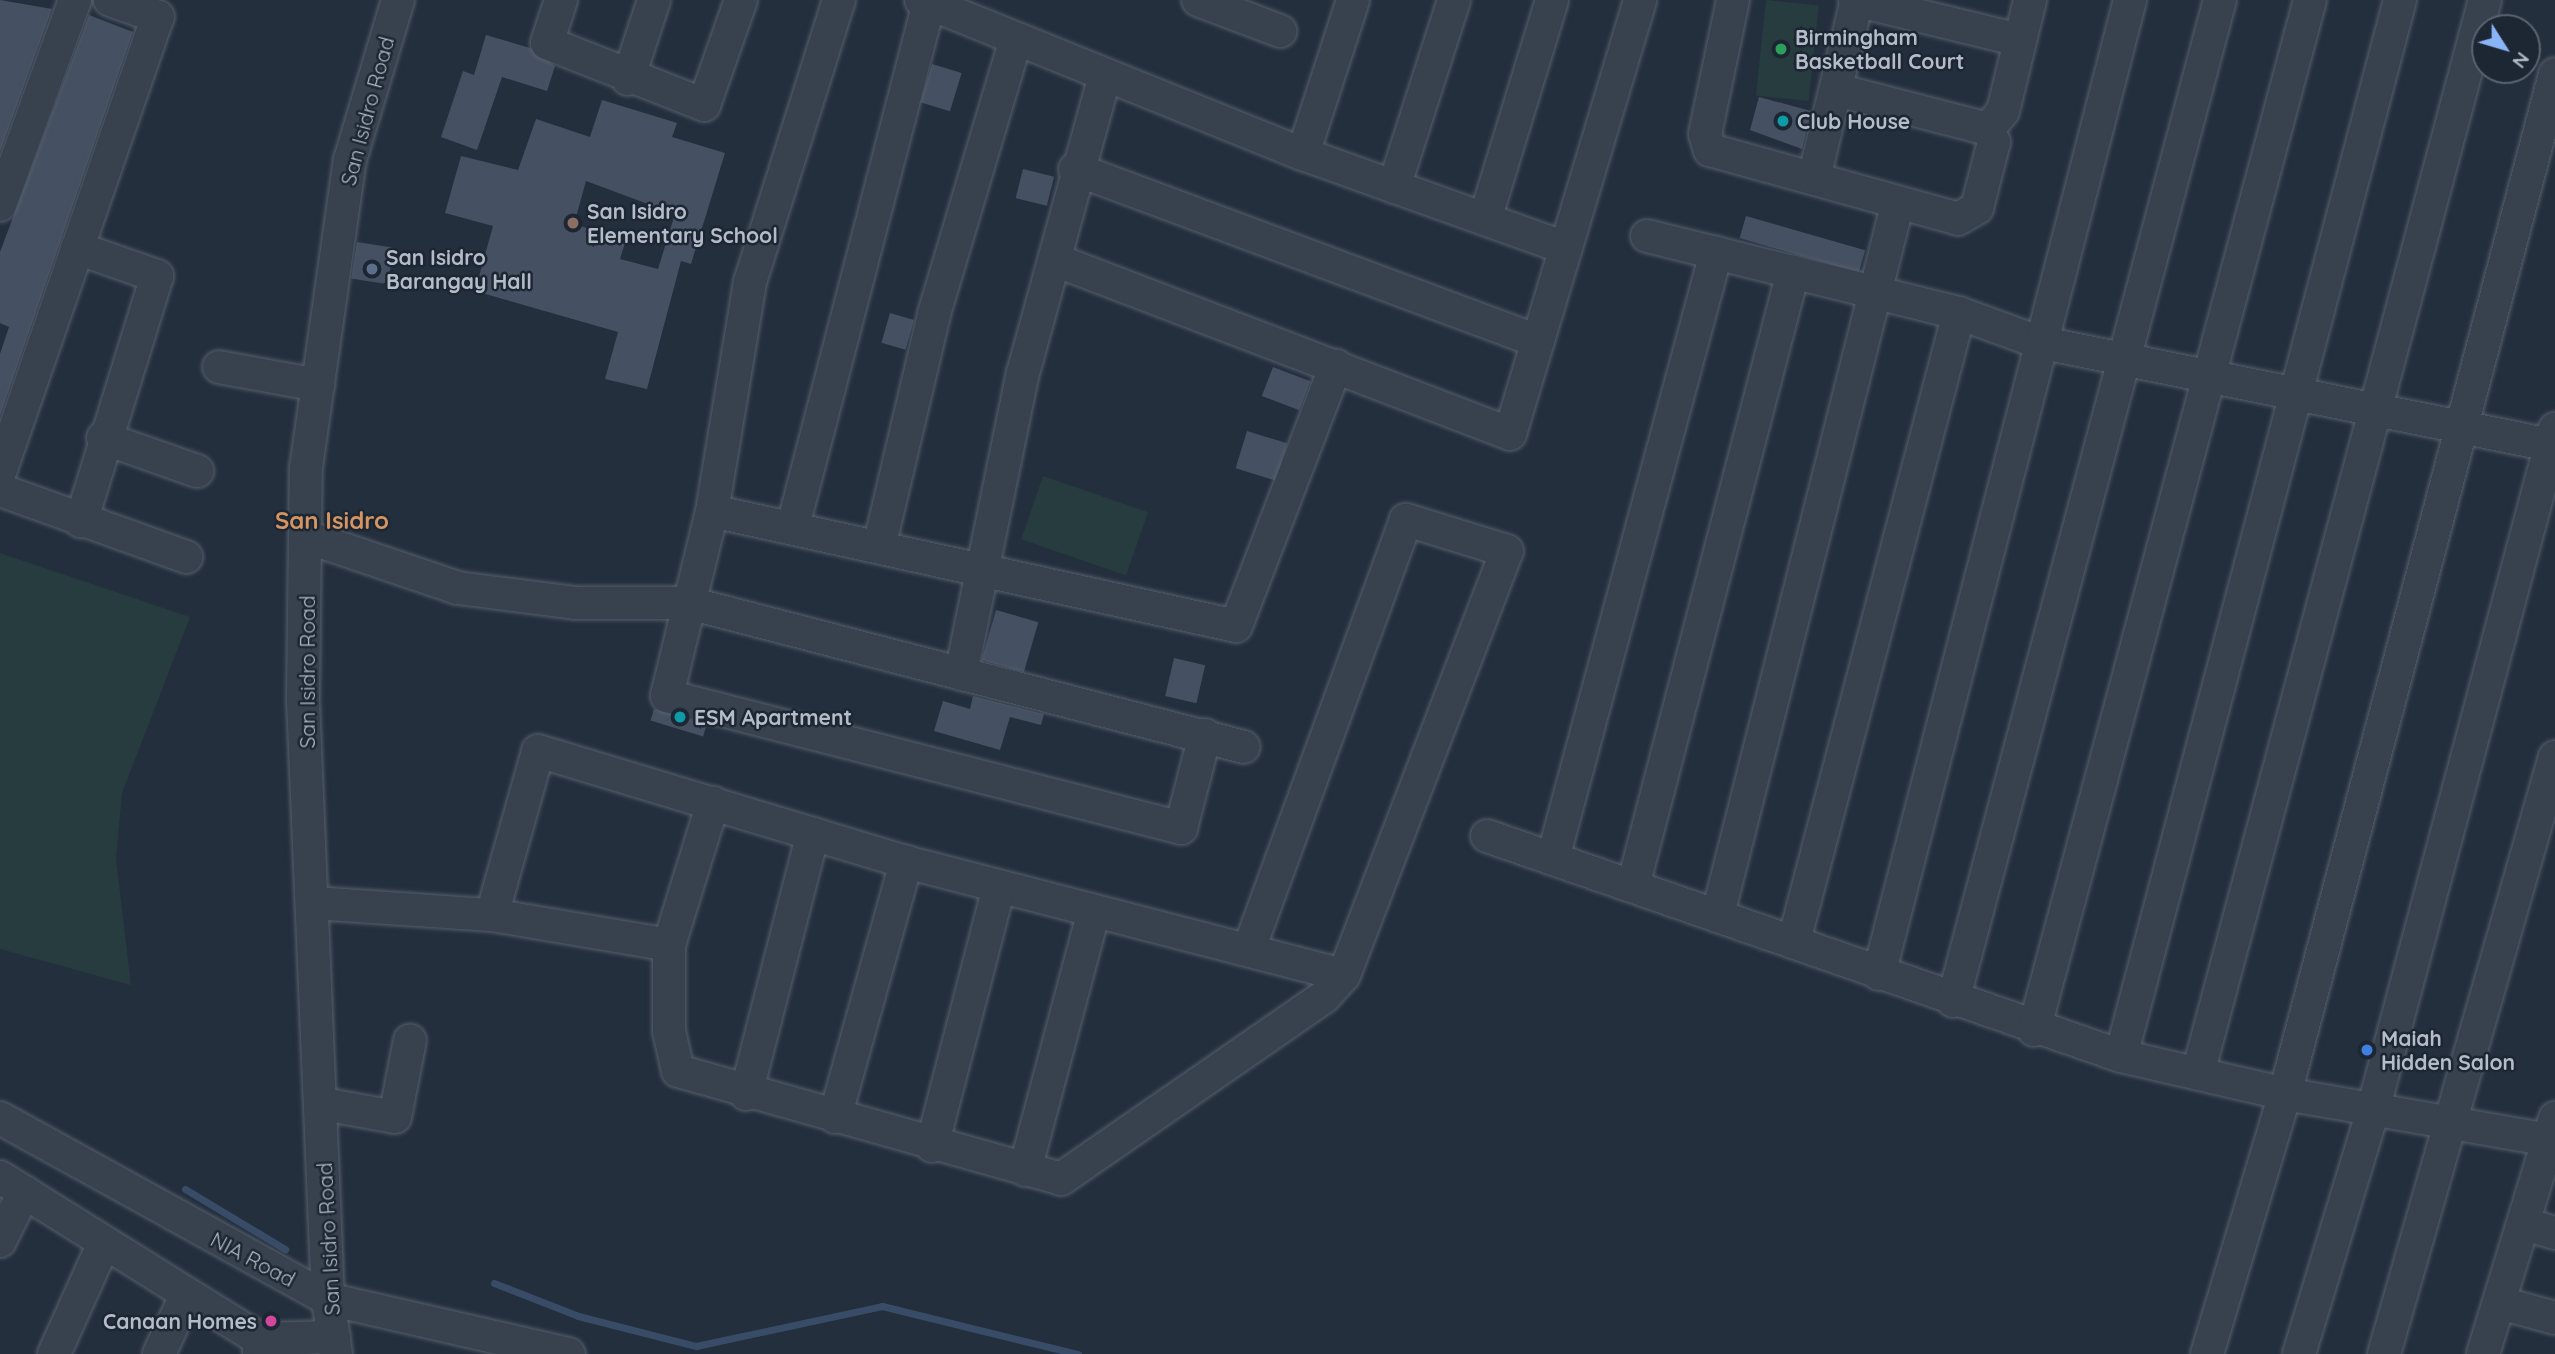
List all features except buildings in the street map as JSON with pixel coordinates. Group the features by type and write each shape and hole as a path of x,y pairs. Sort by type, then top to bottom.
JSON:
{"street":[{"path":"0,205 75,0"},
{"path":"0,472 158,17 110,0"},
{"name":"San Isidro Road","path":"335,1345 328,1299 323,1104 303,699 310,538 306,468 350,160 398,0"},
{"path":"561,0 547,43 628,79 704,105 741,0"},
{"path":"628,79 654,0"},
{"path":"839,0 750,282 712,511 667,696 1181,828 1205,735"},
{"path":"1198,0 1245,9 1280,31"},
{"path":"1303,154 1353,0"},
{"path":"1394,187 1454,0"},
{"path":"1486,216 1552,0"},
{"path":"1055,260 1510,434 1640,0"},
{"path":"1733,0 1706,144 1718,156 1877,194 1897,206 1958,219 1971,215 1994,142 1987,129 1837,90"},
{"path":"1814,178 1837,90 1856,0 2019,40"},
{"path":"1987,129 2003,111 2031,0"},
{"path":"1879,974 2038,342 2130,0"},
{"path":"1953,1001 2220,0"},
{"path":"2034,1030 2211,378 2310,0"},
{"path":"2121,1056 2299,396 2400,0"},
{"path":"2198,1073 2485,0"},
{"path":"793,526 925,2 1303,154 1486,216 1566,248"},
{"path":"880,543 934,314 1016,39"},
{"path":"2207,1354 2285,1094 2555,74"},
{"path":"961,674 979,574 1075,169 1105,75"},
{"path":"1075,169 1538,341"},
{"path":"1718,914 1879,294 1897,206"},
{"path":"1647,236 1959,313 2038,342 2373,411 2554,440 2373,1110 2299,1354"},
{"path":"77,248 157,276 103,438 81,521"},
{"path":"1553,858 1716,253"},
{"path":"1633,886 1793,272"},
{"path":"1794,941 1959,313"},
{"path":"712,511 880,543 979,574 1236,626 1336,366"},
{"path":"219,367 318,385"},
{"path":"103,438 197,471"},
{"path":"0,490 186,557"},
{"path":"713,803 669,945 668,1031 678,1071 746,1094 1061,1179 1325,996 1344,975 1507,551 1406,520 1249,948"},
{"path":"310,538 458,588 575,603 688,603 1244,747"},
{"path":"492,915 538,751 906,862 1249,948 1344,975"},
{"path":"2384,1354 2454,1125 2555,757"},
{"path":"746,1094 813,833"},
{"path":"1487,836 1718,914 2034,1030 2121,1056 2285,1094 2454,1125 2553,1132 2483,1354"},
{"path":"835,1117 906,862"},
{"path":"932,1146 999,886"},
{"path":"314,903 492,915 669,945"},
{"path":"1025,1170 1094,911"},
{"path":"323,1104 396,1117 410,1040"},
{"name":"NIA Road","path":"0,1118 328,1299 569,1354"},
{"path":"0,1241 12,1184 259,1346 335,1345"},
{"path":"2525,1224 2555,1233"},
{"path":"54,1354 104,1242"},
{"path":"159,1354 185,1298"},
{"path":"2500,1303 2555,1318"}],"green space":[{"name":"Birmingham Basketball Court","path":"1766,0 1819,6 1809,101 1756,95"},
{"path":"1043,476 1148,512 1126,575 1021,539"},
{"path":"0,553 190,617 122,793 116,859 131,985 0,949"}],"waterway":[{"path":"185,1189 285,1249"},
{"path":"494,1283 578,1316 696,1346 882,1306 1078,1354"}],"place":[{"name":"Birmingham Basketball Court","path":"1781,49"},
{"name":"Club House","path":"1783,121"},
{"name":"San Isidro Elementary School","path":"573,223"},
{"name":"San Isidro Barangay Hall","path":"372,269"},
{"name":"ESM Apartment","path":"680,717"},
{"name":"Maiah Hidden Salon","path":"2367,1050"},
{"name":"Canaan Homes","path":"271,1321"}],"district":[{"name":"San Isidro","path":"332,521"}]}
